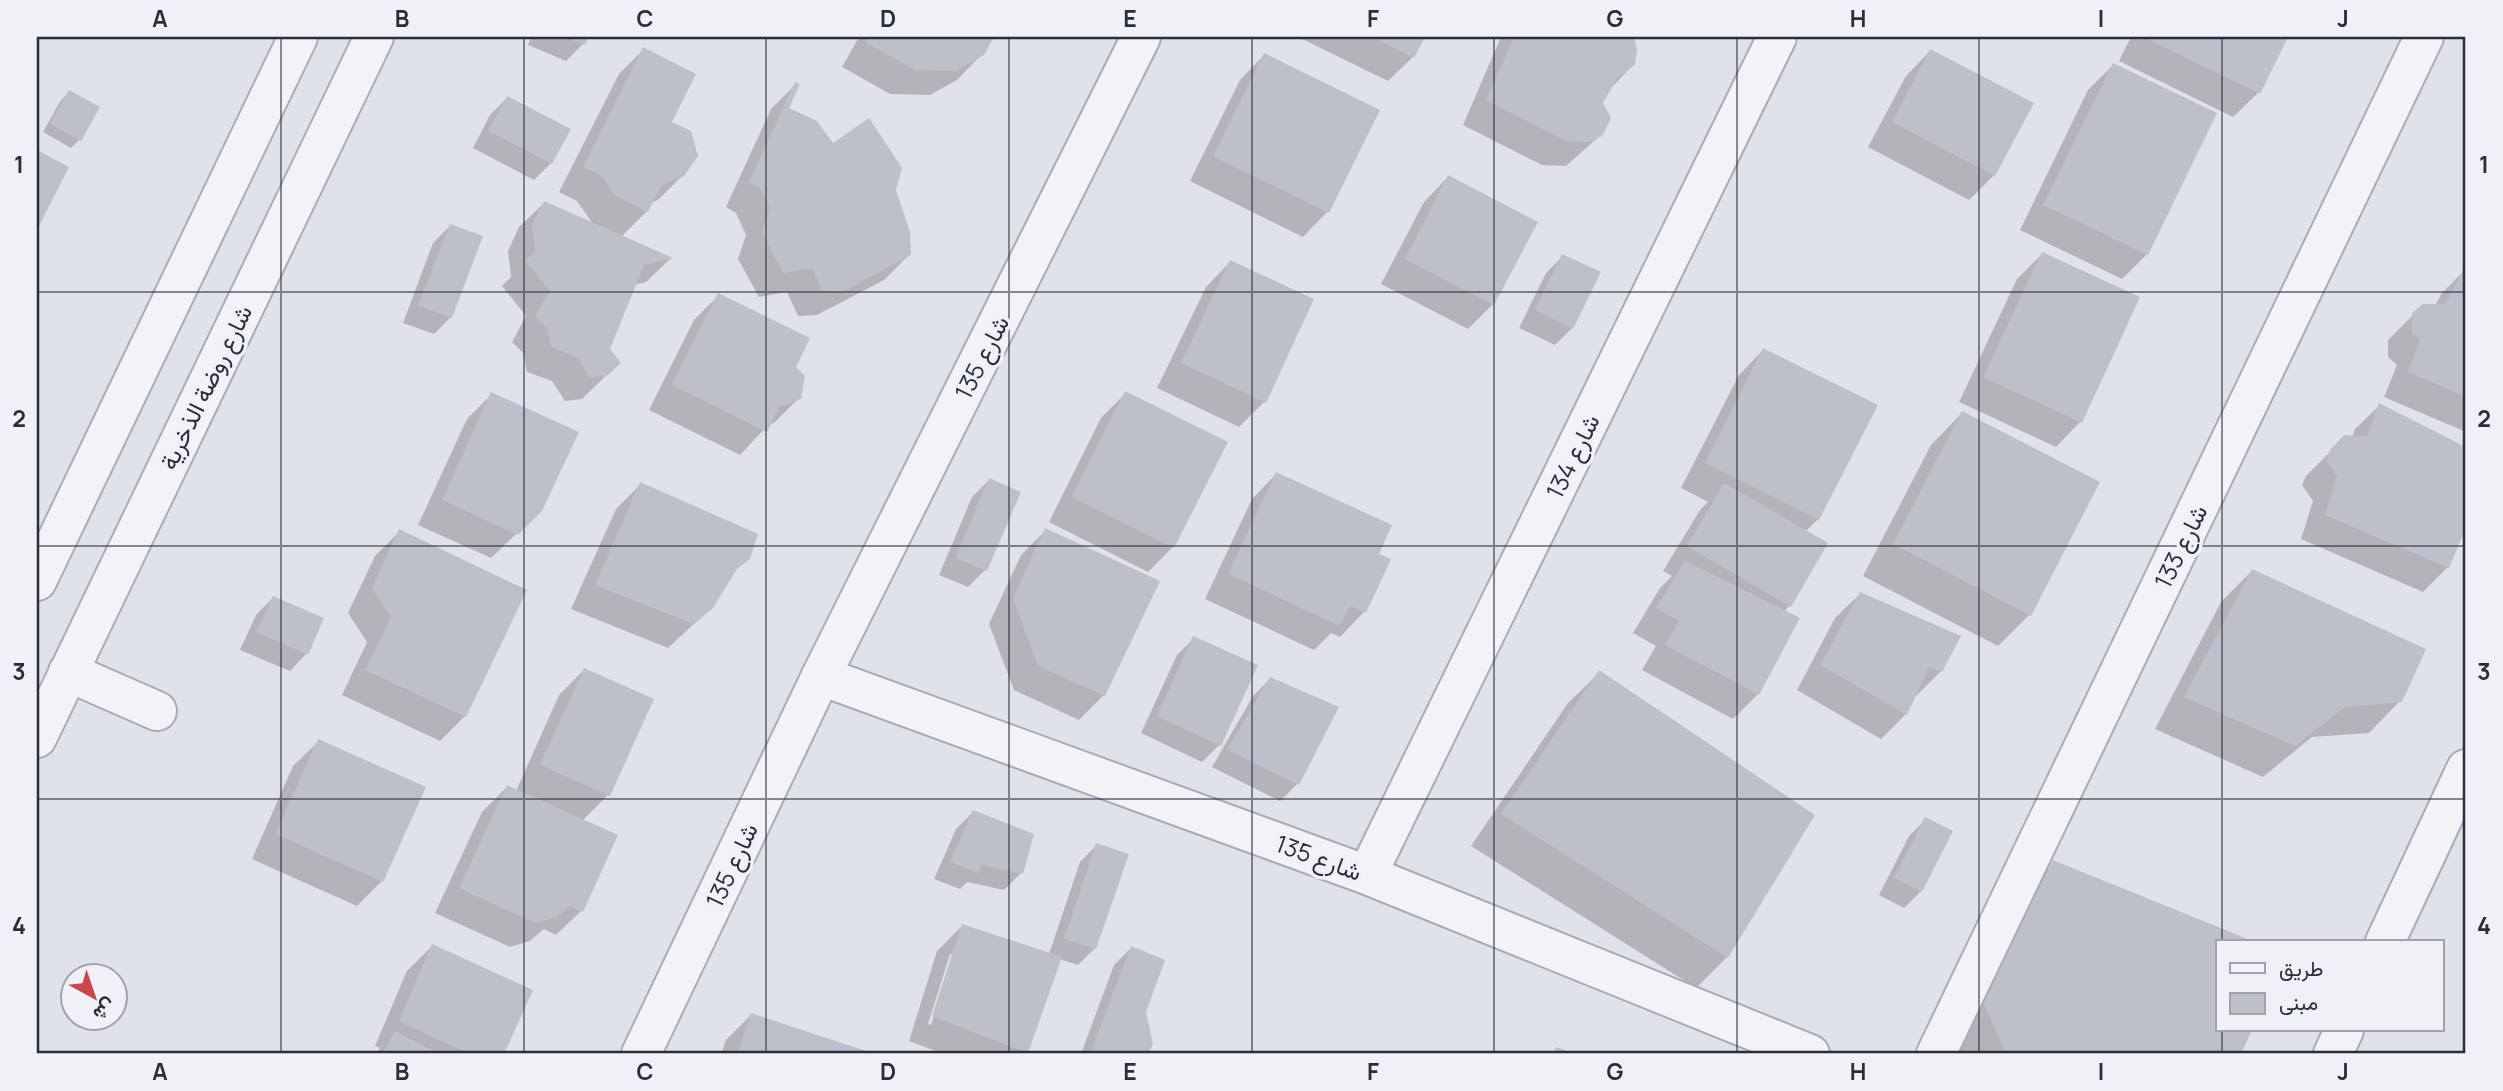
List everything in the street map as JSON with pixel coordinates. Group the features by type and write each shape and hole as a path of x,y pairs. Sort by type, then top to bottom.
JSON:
{"street":[{"path":"37,581 298,37"},
{"name":"شارع روضة الذخرية","path":"37,738 374,37"},
{"name":"شارع 135","path":"641,1054 821,676 1140,37"},
{"name":"شارع 134","path":"1367,874 1777,37"},
{"name":"شارع 133","path":"1936,1054 2424,37"},
{"path":"68,672 157,711"},
{"name":"شارع 135","path":"821,676 1367,874 1810,1054"},
{"path":"2386,940 2466,769"},
{"path":"2333,1054 2343,1032"}],"building":[{"path":"566,37 588,37 585,45"},
{"path":"868,37 994,37 984,55 956,71 915,70 865,42"},
{"path":"1372,37 1425,37 1414,58"},
{"path":"1514,37 1634,37 1637,49 1635,65 1618,77 1603,103 1611,118 1603,135 1592,142 1567,141 1486,100"},
{"path":"2144,37 2288,37 2260,94"},
{"path":"643,47 696,74 672,122 691,131 698,156 684,176 662,185 648,212 614,195 602,176 583,167"},
{"path":"1930,49 2034,103 1995,176 1892,122"},
{"path":"1264,53 1380,110 1329,213 1213,156"},
{"path":"2113,63 2217,113 2148,255 2043,205"},
{"path":"795,82 800,84 789,108 817,121 833,143 869,118 902,168 896,190 910,232 911,255 844,291 823,292 812,268 783,273 762,233 770,209 760,188 749,182"},
{"path":"69,90 100,107 81,141 50,124"},
{"path":"507,96 571,129 552,164 488,131"},
{"path":"37,150 69,167 37,230"},
{"path":"1448,175 1538,222 1494,305 1405,259"},
{"path":"544,201 673,258 644,265 610,349 621,363 608,375 590,378 577,357 551,347 547,328 535,316 550,291 525,260 535,252 532,225"},
{"path":"450,224 483,236 452,318 418,306"},
{"path":"2042,252 2140,297 2082,423 1983,377"},
{"path":"1562,254 1601,272 1573,329 1535,310"},
{"path":"1230,260 1314,299 1266,403 1181,363"},
{"path":"2466,266 2466,397 2408,372 2420,340 2412,332 2412,313 2423,304 2445,304"},
{"path":"718,293 810,338 796,367 805,376 801,399 779,407 767,432 672,385"},
{"path":"1763,348 1878,405 1819,520 1705,463"},
{"path":"1125,391 1228,442 1174,548 1072,497"},
{"path":"491,392 579,432 542,511 518,535 442,500"},
{"path":"2379,403 2466,447 2466,528 2449,568 2325,515 2337,476 2326,460 2330,450 2344,435 2367,436"},
{"path":"1962,411 2100,482 2031,616 1893,544"},
{"path":"1276,472 1392,525 1379,554 1391,559 1366,613 1350,606 1340,626 1228,574"},
{"path":"989,478 1021,492 987,571 955,558"},
{"path":"640,482 758,534 750,559 737,569 713,608 694,624 595,585"},
{"path":"1724,483 1828,543 1791,607 1687,546"},
{"path":"1045,528 1160,581 1105,696 1038,666 1013,598"},
{"path":"399,529 527,590 466,717 365,670 391,617 372,588"},
{"path":"1685,561 1800,618 1759,695 1665,645 1679,621 1656,608"},
{"path":"2252,569 2426,649 2402,702 2345,707 2295,746 2184,697"},
{"path":"1860,592 1961,636 1942,672 1929,667 1907,715 1820,665"},
{"path":"273,596 324,618 308,655 256,632"},
{"path":"1193,636 1258,665 1221,746 1157,716"},
{"path":"584,668 654,699 610,796 540,765"},
{"path":"1599,670 1815,815 1728,958 1501,814"},
{"path":"1270,677 1339,707 1299,785 1227,750"},
{"path":"318,739 426,787 383,882 275,834"},
{"path":"507,785 618,835 583,912 570,906 556,917 535,923 459,888"},
{"path":"973,810 1034,834 1023,874 982,865 978,873 950,862"},
{"path":"1925,817 1953,831 1922,892 1894,878"},
{"path":"1096,843 1129,854 1096,949 1064,939"},
{"path":"2053,860 2250,940 2216,940 2216,1032 2251,1032 2241,1054 2006,1054 1982,999"},
{"path":"962,924 1062,957 1028,1053 932,1016"},
{"path":"432,944 533,990 504,1054 469,1054 399,1021"},
{"path":"1131,946 1165,960 1146,1012 1153,1044 1148,1054 1090,1054"},
{"path":"751,1013 875,1054 737,1054"},
{"path":"395,1031 440,1054 383,1054"},
{"path":"1556,1047 1575,1054 1553,1054"}]}
